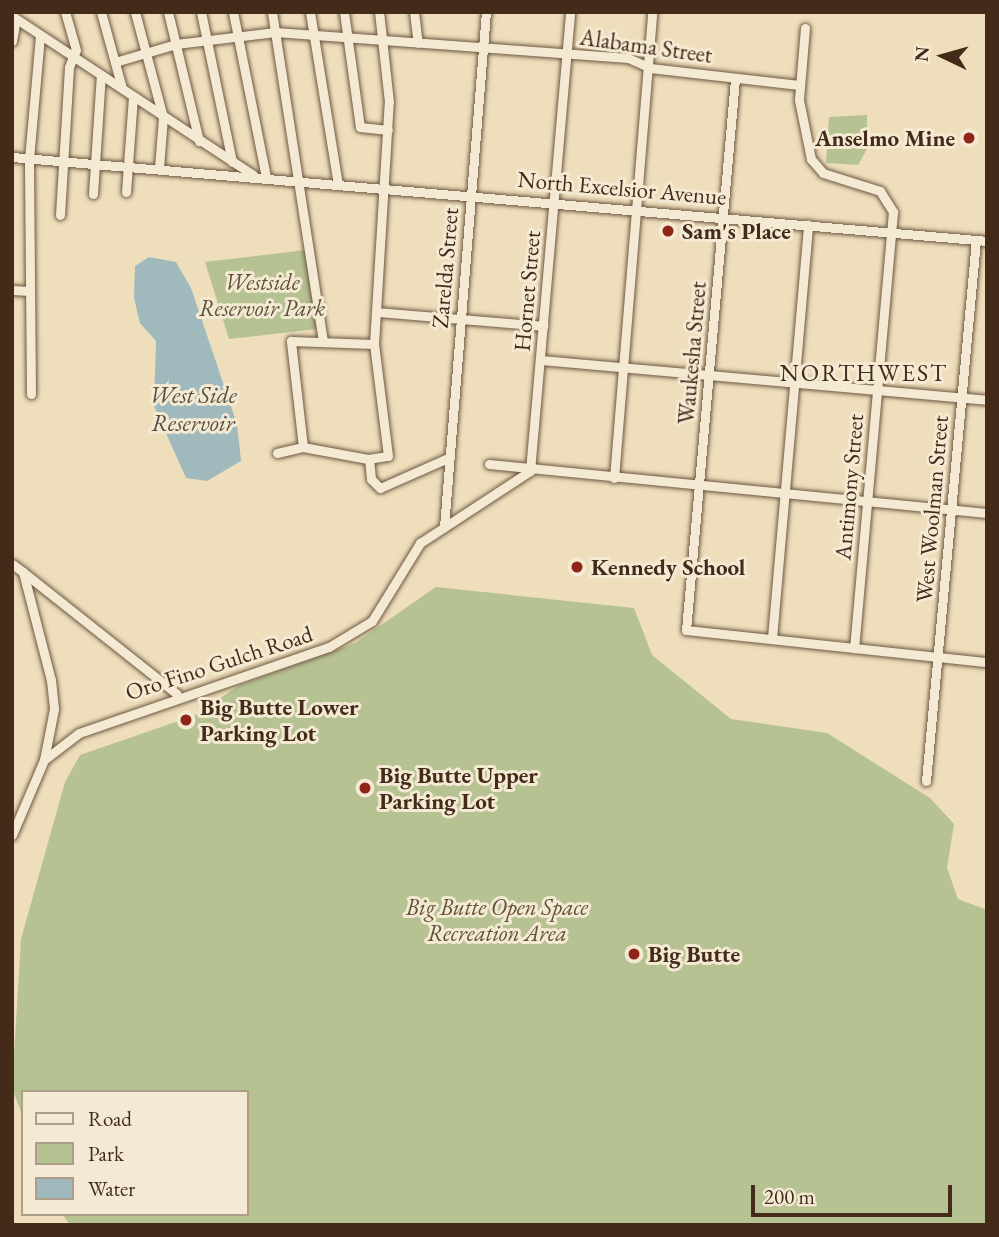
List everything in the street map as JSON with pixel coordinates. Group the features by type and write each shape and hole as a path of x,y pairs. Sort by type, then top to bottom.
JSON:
{"street":[{"path":"60,215 61,162 73,57 65,12"},
{"path":"101,12 122,88"},
{"path":"135,12 163,117 159,168"},
{"path":"168,12 199,141"},
{"path":"201,12 232,162"},
{"path":"233,12 266,177"},
{"path":"272,12 301,180 323,341"},
{"path":"310,12 338,184"},
{"path":"344,12 360,127 388,130"},
{"path":"278,453 303,447 369,459 388,456 374,344 388,130 379,12"},
{"path":"414,12 418,44"},
{"name":"Zarelda Street","path":"443,527 486,12"},
{"name":"Hornet Street","path":"530,471 570,12"},
{"path":"614,478 640,209 652,12"},
{"path":"12,41 14,18 254,176"},
{"path":"799,85 805,28"},
{"name":"Alabama Street","path":"115,62 176,44 237,34 275,32 348,36 482,50 628,58 650,68 799,85"},
{"path":"31,394 29,159 40,36"},
{"path":"93,194 101,75"},
{"name":"Waukesha Street","path":"735,79 686,631 772,638"},
{"name":"Antimony Street","path":"799,85 805,138 818,170 880,191 892,207 892,233 854,648"},
{"path":"126,192 133,96"},
{"name":"North Excelsior Avenue","path":"12,157 724,216 987,241"},
{"path":"808,225 772,638 987,662"},
{"name":"West Woolman Street","path":"926,781 976,240"},
{"path":"12,290 30,292"},
{"path":"377,312 543,326"},
{"path":"303,447 291,341 374,344"},
{"path":"540,360 987,400"},
{"path":"369,459 371,479 380,488 448,458"},
{"path":"489,464 530,471 698,488 987,513"},
{"path":"443,527 530,471"},
{"name":"Oro Fino Gulch Road","path":"12,835 44,760 79,733 177,694 329,647 372,621 420,543 443,527"},
{"path":"12,564 177,694"},
{"path":"23,572 51,680 54,709 44,760"}],"green space":[{"path":"867,115 867,149 858,165 826,163 829,117"},
{"name":"Westside Reservoir Park","path":"306,250 317,329 229,339 205,262"},
{"name":"Big Butte Open Space Recreation Area","path":"436,587 634,608 652,655 731,719 827,733 930,798 954,824 947,868 958,899 987,910 987,1225 70,1225 63,1216 248,1216 248,1090 21,1090 21,1112 12,1088 21,939 65,782 80,755 196,715 238,686 355,643"}],"water":[{"name":"West Side Reservoir","path":"149,257 176,262 191,288 237,424 241,461 207,481 186,478 154,406 156,341 140,323 134,298 135,266"}],"place":[{"name":"Anselmo Mine","path":"969,138"},
{"name":"Sam's Place","path":"668,231"},
{"name":"Kennedy School","path":"577,567"},
{"name":"Big Butte Lower Parking Lot","path":"186,720"},
{"name":"Big Butte Upper Parking Lot","path":"365,788"},
{"name":"Big Butte","path":"634,954"}],"district":[{"name":"NORTHWEST","path":"864,373"}]}
